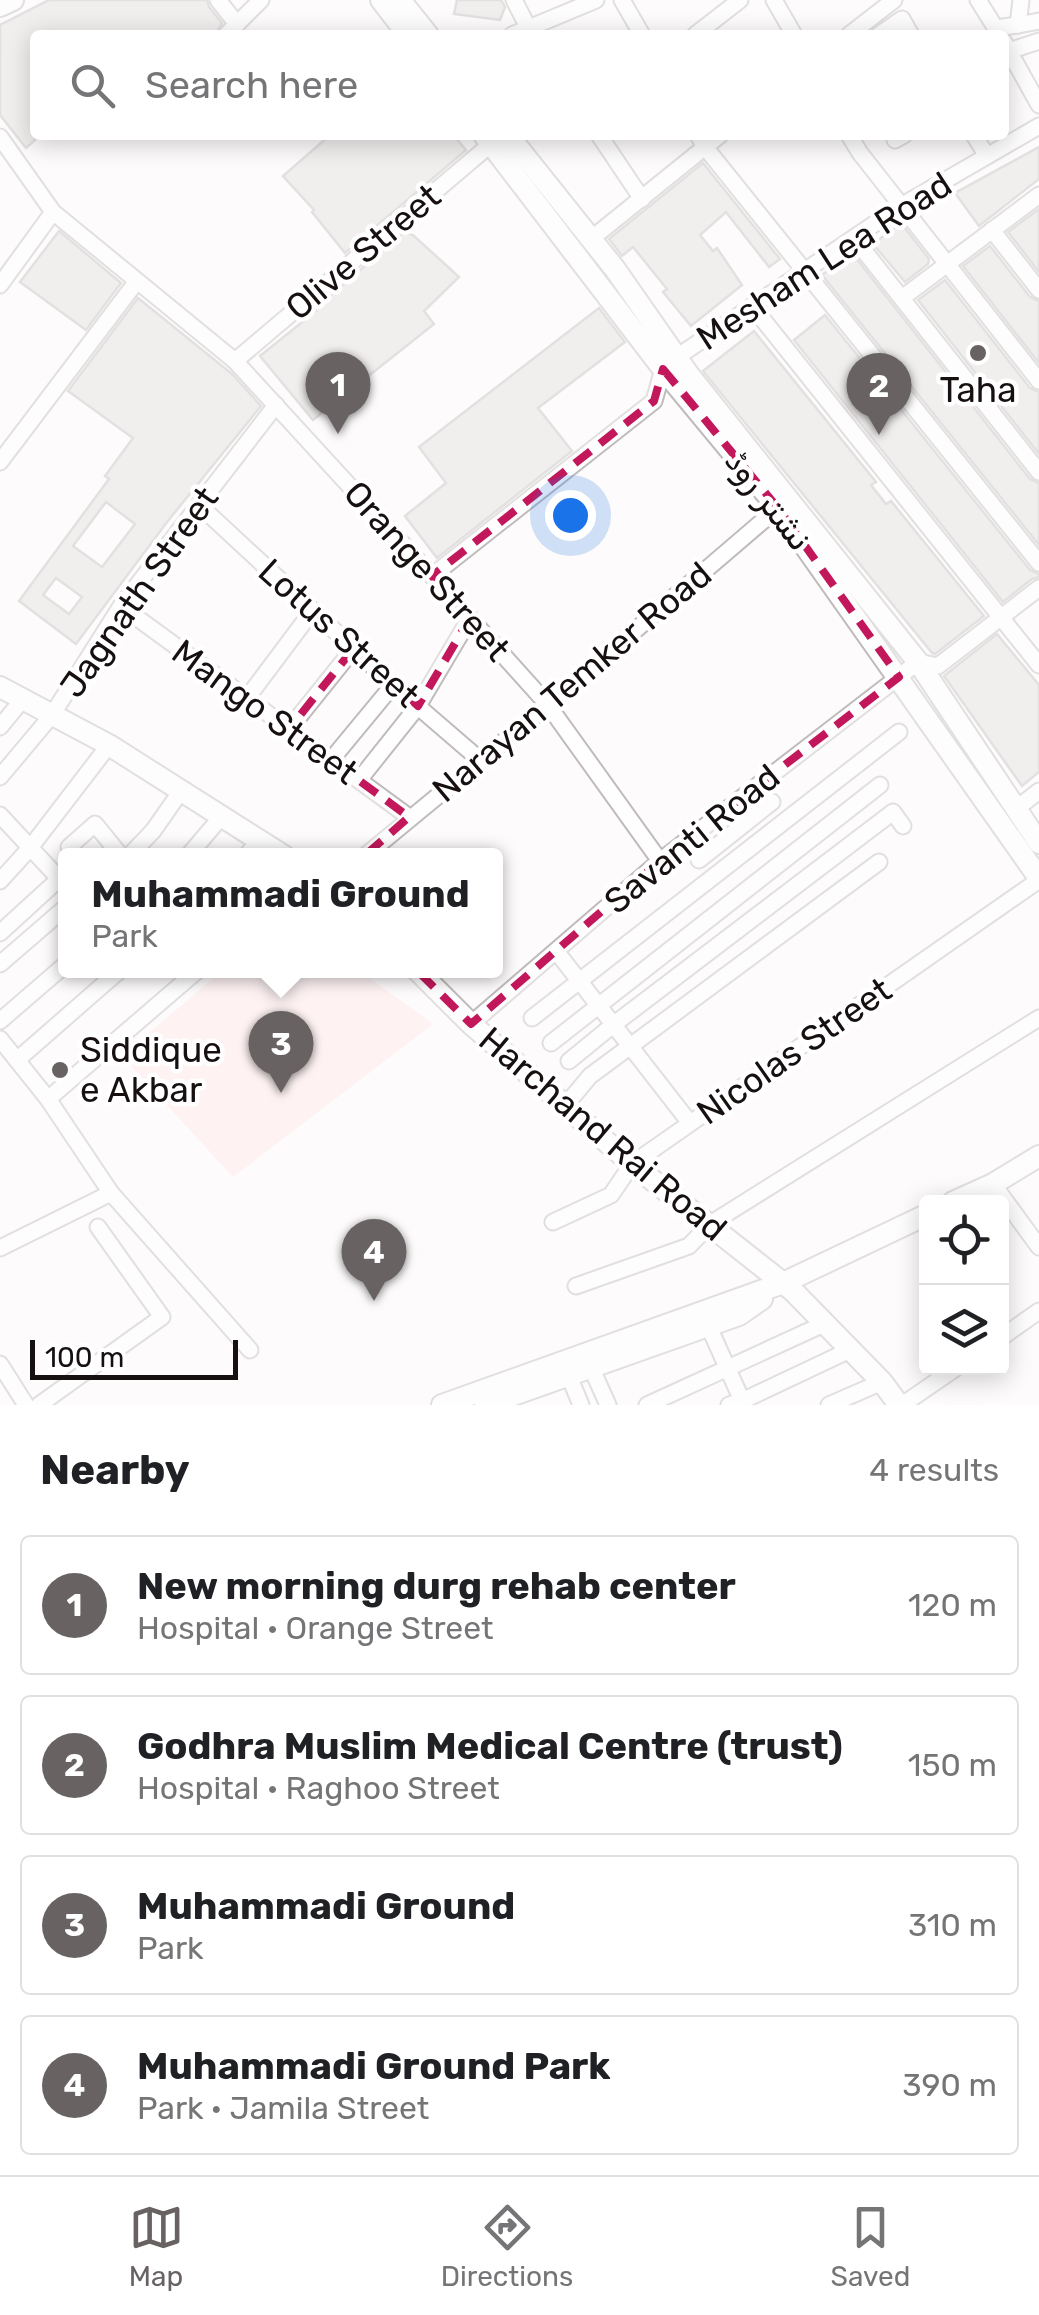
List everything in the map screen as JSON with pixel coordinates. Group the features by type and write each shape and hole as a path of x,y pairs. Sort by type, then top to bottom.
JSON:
{"main road":[{"path":"0,6 13,0"},
{"path":"381,0 404,30"},
{"path":"400,0 424,30"},
{"name":"نشتر روڈ","path":"496,140 615,268 670,363 918,662 1039,843"},
{"name":"نشتر روڈ","path":"496,140 778,508 1039,879"},
{"path":"0,687 109,746 222,816 253,848"},
{"name":"Harchand Rai Road","path":"425,978 471,1024 632,1164 788,1287 852,1350 900,1405"},
{"path":"969,1195 1039,1156"},
{"path":"442,1405 569,1376 592,1368 616,1351 709,1327 739,1315 919,1219"},
{"path":"485,1405 509,1390 788,1287"}],"street":[{"path":"218,0 231,30 261,0"},
{"path":"514,0 523,30"},
{"path":"531,30 596,0"},
{"path":"622,0 639,30"},
{"path":"701,30 740,0"},
{"path":"774,0 791,30"},
{"path":"855,30 894,0"},
{"path":"978,0 996,30"},
{"path":"1018,26 1021,0"},
{"path":"886,30 902,19 908,30"},
{"path":"1009,33 1018,26 1039,21"},
{"path":"1009,40 1039,42"},
{"path":"1009,51 1039,105"},
{"name":"Mesham Lea Road","path":"670,363 901,206 1039,126"},
{"name":"Orange Street","path":"0,136 53,212 235,361 432,576 548,705 660,860"},
{"name":"Olive Street","path":"235,361 492,140"},
{"path":"602,140 642,198"},
{"path":"852,140 1039,381"},
{"path":"977,140 987,156"},
{"path":"591,239 642,198 701,141 1039,563"},
{"path":"902,298 1039,194"},
{"path":"0,285 53,212"},
{"path":"992,230 1039,290"},
{"path":"854,238 1039,472"},
{"path":"0,462 137,281"},
{"path":"752,306 1039,665"},
{"path":"432,576 654,401 670,363"},
{"name":"Jagnath Street","path":"0,777 52,715 121,606 276,405"},
{"name":"Lotus Street","path":"199,504 392,684 480,760"},
{"name":"Narayan Temker Road","path":"373,848 778,508"},
{"path":"918,662 938,666 1039,588"},
{"name":"Mango Street","path":"121,606 410,817"},
{"path":"247,698 313,610"},
{"path":"359,780 418,706 470,618"},
{"path":"289,728 354,648"},
{"name":"Savanti Road","path":"471,1024 660,860 918,662"},
{"path":"331,760 392,684"},
{"path":"0,727 23,700"},
{"path":"532,1018 899,732"},
{"path":"0,881 109,746"},
{"path":"551,1043 880,786"},
{"path":"137,848 181,791"},
{"path":"1016,809 1039,791"},
{"path":"699,860 772,802"},
{"path":"570,1061 893,812 903,826"},
{"path":"0,816 58,877"},
{"path":"195,848 222,816"},
{"path":"70,846 95,824 114,848"},
{"path":"684,842 713,878"},
{"path":"565,1106 590,1076 879,862"},
{"name":"Nicolas Street","path":"553,1222 611,1195 632,1164 1039,879"},
{"path":"0,933 58,886"},
{"path":"0,964 58,914"},
{"path":"556,951 690,1123"},
{"path":"0,1021 58,971"},
{"path":"16,1060 111,978"},
{"path":"48,1099 189,978"},
{"path":"576,1286 688,1246 710,1224 1039,1018"},
{"path":"0,1040 48,1099 111,1193 250,1350"},
{"path":"993,1184 1039,1248"},
{"path":"0,1248 111,1193"},
{"path":"39,1405 162,1317 98,1227"},
{"path":"1009,1331 1039,1311"},
{"path":"647,1405 826,1324"},
{"path":"709,1327 738,1404 852,1350"},
{"path":"0,1364 26,1405"},
{"path":"592,1368 608,1405"},
{"path":"900,1405 945,1375"},
{"path":"569,1376 581,1405"},
{"path":"829,1405 882,1382"}],"highlighted area":[{"path":"663,369 778,508 899,677 660,861 471,1024 331,885 409,817 289,729 354,648 418,706 470,618 432,576 654,401"}],"shaded area":[{"path":"214,978 370,978 433,1024 233,1177 122,1056"}],"building":[{"path":"49,0 207,0 222,23 218,30 30,30 30,140 35,140 26,148 0,115 0,25"},
{"path":"457,0 501,0 505,7 500,20 454,14"},
{"path":"324,140 457,140 466,150 345,253 283,176"},
{"path":"1039,147 1039,179 979,226 955,193"},
{"path":"703,163 780,259 769,267 726,212 700,235 713,251 717,248 742,285 691,326 633,247 622,256 609,239"},
{"path":"1039,209 1039,272 1008,232"},
{"path":"901,223 929,259 905,282 873,244"},
{"path":"59,231 121,283 86,330 20,282"},
{"path":"404,232 413,235 459,277 424,311 434,324 313,420 260,356"},
{"path":"990,246 1030,297 1039,301 1039,363 963,266"},
{"path":"852,253 1030,479 1039,483 1039,545 822,275"},
{"path":"945,280 1030,388 1039,392 1039,454 918,300"},
{"path":"138,298 232,374 261,406 167,522 76,644 19,601 109,479 105,476 133,438 68,391","holes":["106,502 135,524 102,567 73,546","56,578 82,597 69,614 43,595"]},
{"path":"599,308 625,342 538,408 572,451 437,558 405,516 446,483 419,447"},
{"path":"825,315 1039,577 1003,602 794,340"},
{"path":"754,331 876,482 871,485 886,504 891,501 984,616 935,654 703,371"},
{"path":"997,634 1039,685 1039,772 1022,786 944,676"}],"place":[{"name":"Taha","path":"978,353"},
{"name":"New morning durg rehab center","path":"338,434"},
{"name":"Godhra Muslim Medical Centre (trust)","path":"879,435"},
{"name":"Siddique e Akbar","path":"60,1070"},
{"name":"Muhammadi Ground","path":"281,1093"},
{"name":"Muhammadi Ground Park","path":"374,1301"}]}
